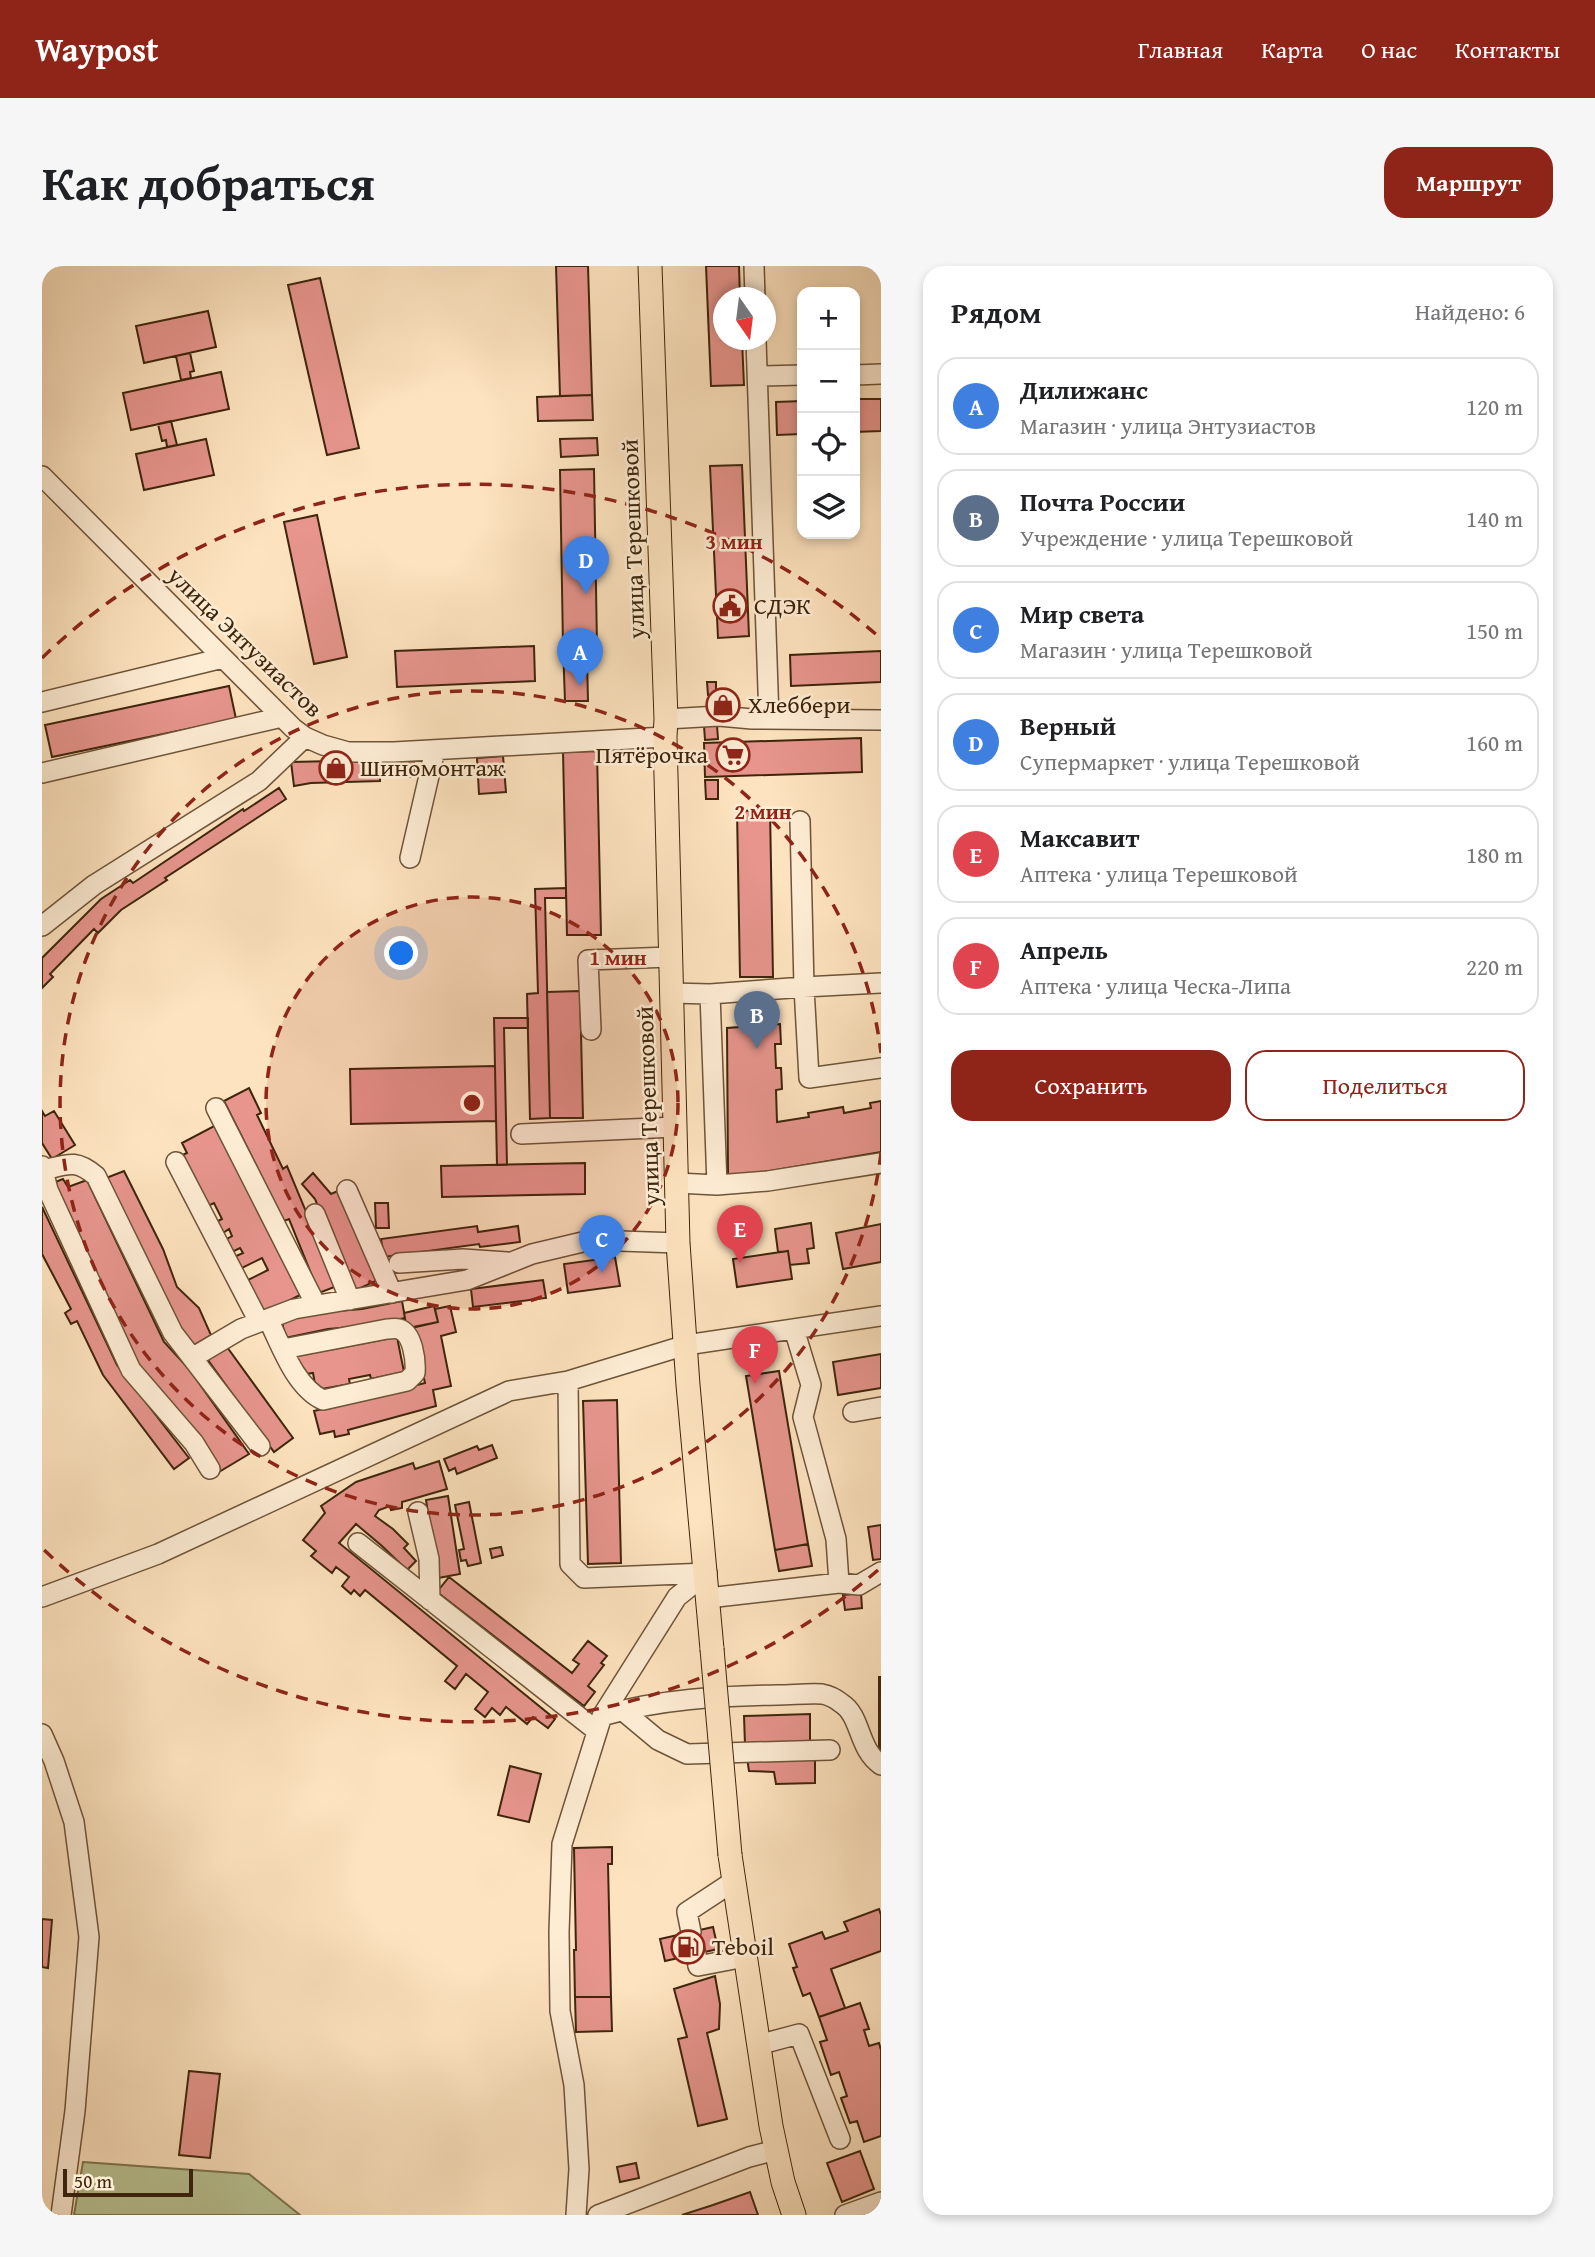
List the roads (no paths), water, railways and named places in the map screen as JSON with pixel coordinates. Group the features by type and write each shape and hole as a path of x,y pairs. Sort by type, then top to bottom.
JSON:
{"main road":[{"name":"улица Терешковой","path":"650,266 678,1243 730,1855 776,2150 794,2215"}],"street":[{"path":"754,266 755,287"},
{"path":"757,350 769,719"},
{"path":"860,375 881,374"},
{"path":"758,376 797,375"},
{"name":"улица Энтузиастов","path":"42,476 282,717 305,737 323,745 348,752 435,750 665,728 711,716 881,720"},
{"path":"42,702 223,658"},
{"path":"42,773 282,717"},
{"path":"42,926 94,885 259,781 305,737"},
{"path":"410,858 435,750"},
{"path":"800,821 803,987 809,1078 881,1068"},
{"path":"591,1030 588,960 670,957"},
{"path":"671,993 710,994 881,983"},
{"path":"710,994 717,1185"},
{"path":"216,1108 316,1305"},
{"path":"521,1133 676,1127"},
{"path":"176,1162 263,1321 284,1349 301,1384 312,1395 323,1400 407,1381 415,1373 416,1362 408,1335 400,1329 387,1329 284,1349"},
{"path":"210,1469 194,1443 131,1370 48,1190 43,1168 70,1163 85,1166 96,1176 173,1333 260,1446"},
{"path":"677,1183 717,1185 768,1181 881,1163"},
{"path":"347,1190 392,1293"},
{"path":"316,1214 350,1300"},
{"path":"192,1358 241,1329 294,1309 467,1280 532,1254 591,1240 678,1243"},
{"path":"399,1263 463,1259 511,1262"},
{"path":"42,1597 158,1554 509,1391 568,1381 686,1345 881,1316"},
{"path":"793,1329 811,1385 803,1417 836,1539 839,1583"},
{"path":"568,1381 570,1564 584,1578 706,1573"},
{"path":"853,1412 881,1407"},
{"path":"418,1512 429,1559 430,1600"},
{"path":"358,1543 430,1600 599,1724"},
{"path":"708,1598 839,1583 859,1585 881,1572"},
{"path":"576,2215 579,2169 574,2085 560,2011 562,1844 599,1724 677,1597 706,1573"},
{"path":"599,1724 622,1710 677,1702 732,1697 824,1695 843,1703 852,1714 866,1750 881,1765"},
{"path":"622,1710 658,1740 687,1754 830,1750"},
{"path":"42,1734 75,1822 89,1937 75,2110 61,2215"},
{"path":"691,1932 687,1912 734,1881"},
{"path":"696,1954 698,1966 745,1957"},
{"path":"758,2045 799,2034 840,2139"},
{"path":"598,2215 749,2157 776,2150"},
{"path":"845,2215 881,2202"}],"place":[{"name":"Верный","path":"586,594"},
{"name":"СДЭК","path":"730,606"},
{"name":"Дилижанс","path":"580,686"},
{"name":"Хлеббери","path":"723,705"},
{"name":"Пятёрочка","path":"733,755"},
{"name":"Шиномонтаж","path":"336,768"},
{"name":"Почта России","path":"757,1049"},
{"name":"Максавит","path":"740,1263"},
{"name":"Мир света","path":"602,1273"},
{"name":"Апрель","path":"755,1384"},
{"name":"Teboil","path":"688,1947"}]}
